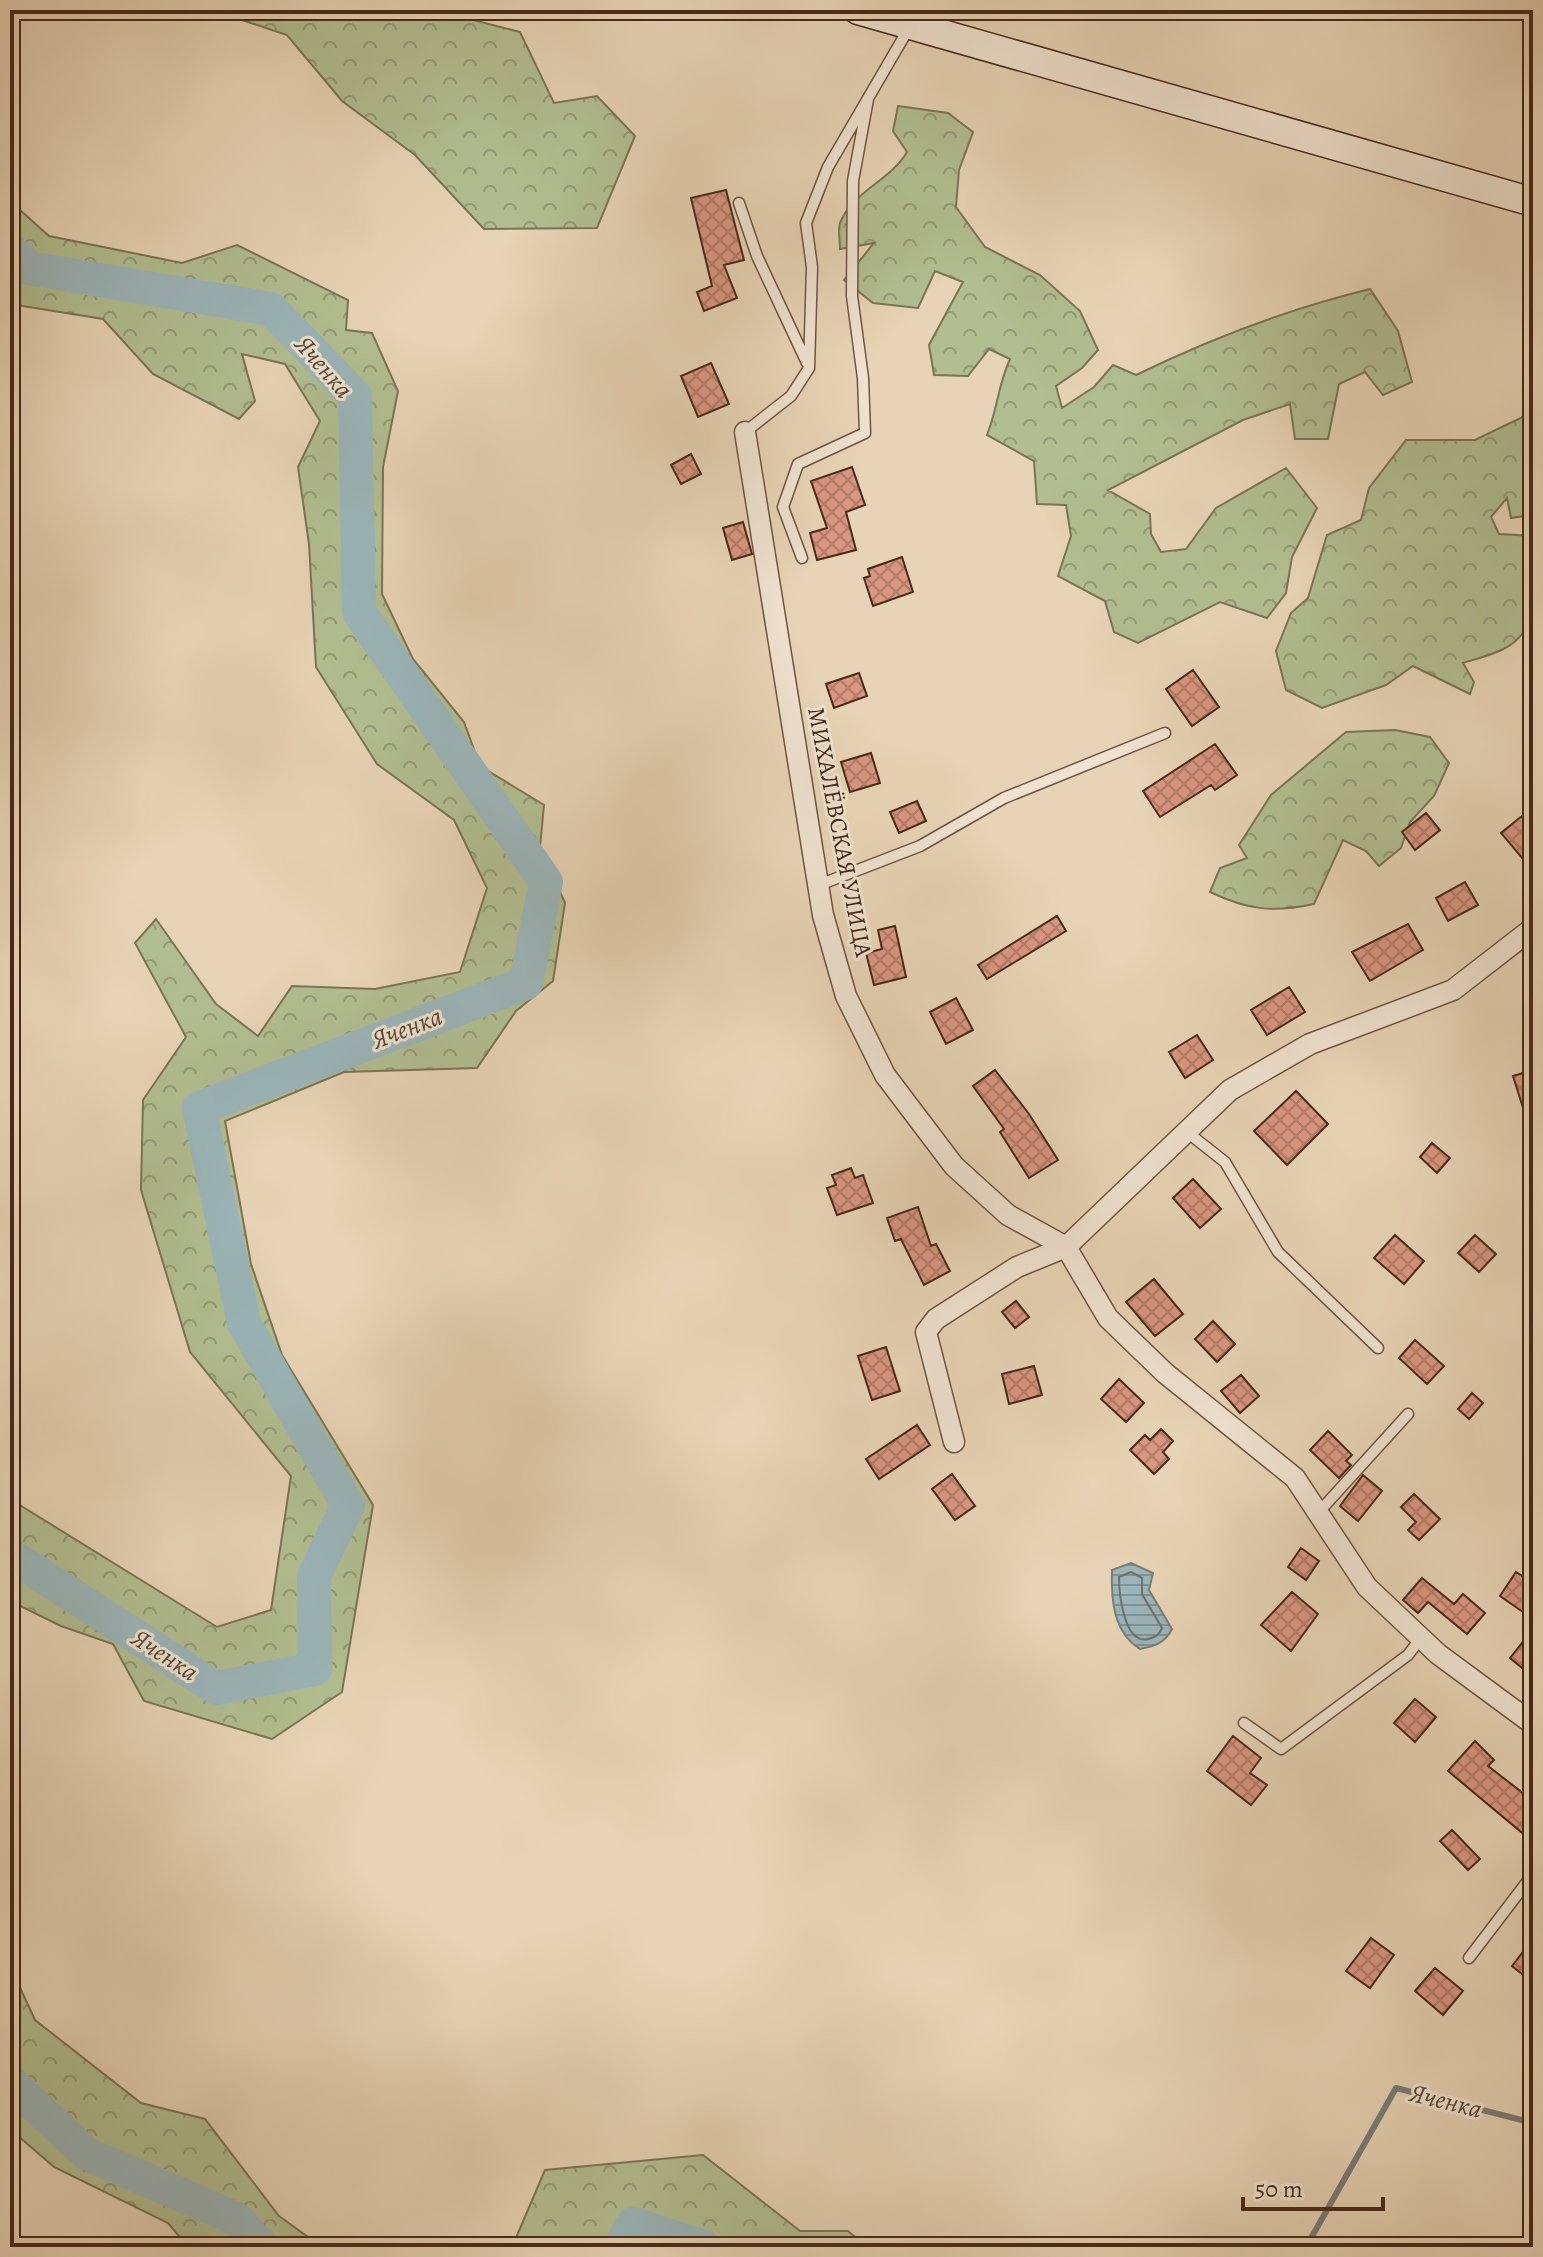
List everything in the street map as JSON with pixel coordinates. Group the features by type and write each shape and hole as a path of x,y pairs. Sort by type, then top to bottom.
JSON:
{"main road":[{"path":"858,10 1533,202"}],"street":[{"name":"МИХАЛЁВСКАЯ УЛИЦА","path":"745,432 819,885 846,996 885,1075 954,1166 1008,1215 1066,1247"},
{"path":"954,1442 926,1332 936,1319 1017,1267 1066,1247 1230,1090 1310,1044 1453,990 1533,928"},
{"path":"1066,1247 1108,1318 1165,1373 1295,1478 1367,1587 1421,1638 1533,1724"}],"lane":[{"path":"745,432 791,396 809,368 812,267 806,223 828,167 910,25"},
{"path":"802,558 783,507 798,464 865,433 863,378 852,296 852,238 853,181 868,99"},
{"path":"739,203 757,256 809,368"},
{"path":"819,885 920,846 1004,798 1165,733"},
{"path":"1187,1132 1225,1162 1278,1252 1378,1348"},
{"path":"1318,1513 1408,1414"},
{"path":"1244,1723 1281,1749 1408,1655 1421,1638"},
{"path":"1469,1958 1533,1874"}],"green space":[{"path":"212,10 435,10 520,32 554,103 597,96 635,136 597,228 484,229 415,155 342,101 287,35"},
{"path":"898,106 948,113 973,132 959,170 956,207 985,247 1040,275 1080,311 1098,350 1082,368 1056,386 1062,408 1094,387 1113,365 1136,375 1251,326 1370,289 1398,331 1412,382 1383,395 1365,372 1339,384 1328,439 1295,439 1290,404 1243,420 1108,490 1150,514 1151,534 1161,552 1186,549 1216,508 1286,468 1317,508 1292,557 1286,593 1267,618 1220,602 1138,643 1114,632 1105,601 1058,576 1071,536 1066,505 1037,504 1034,461 987,435 1010,359 989,349 968,376 934,375 929,345 963,282 935,271 918,308 873,303 844,280 874,243 840,249 840,223 853,203 891,171 907,152 893,131"},
{"path":"10,201 49,236 182,263 237,245 348,300 346,330 372,333 398,391 383,467 382,594 413,659 464,722 480,766 544,805 540,847 565,903 553,981 516,1011 477,1068 344,1072 225,1121 251,1264 282,1355 373,1505 342,1692 272,1739 144,1701 113,1644 61,1626 10,1601 10,1499 217,1627 271,1610 291,1476 190,1352 141,1190 143,1100 186,1037 135,943 156,919 216,1004 258,1036 292,986 375,989 460,972 487,888 454,820 377,764 316,667 309,544 298,467 320,421 285,364 242,354 255,401 239,419 153,374 103,319 10,304"},
{"path":"1533,412 1530,515 1511,518 1507,498 1491,517 1499,534 1533,536 1533,611 1515,642 1497,652 1463,663 1474,682 1470,694 1413,666 1386,685 1322,708 1286,690 1276,651 1291,613 1308,598 1327,535 1361,520 1369,488 1406,440 1475,440"},
{"path":"1395,730 1430,737 1449,763 1434,796 1410,822 1401,848 1379,866 1366,851 1343,840 1314,904 1261,908 1237,903 1210,892 1220,868 1247,858 1239,845 1271,795 1346,732"},
{"path":"10,1966 35,2020 141,2103 205,2119 279,2216 322,2247 188,2247 168,2223 54,2167 10,2129"},
{"path":"703,2155 800,2231 848,2231 867,2247 512,2247 545,2170"}],"water":[{"path":"1131,1563 1153,1573 1149,1590 1172,1629 1159,1643 1140,1649 1124,1634 1113,1603 1112,1570"}],"building":[{"path":"726,190 744,260 724,265 737,298 704,311 697,292 712,286 691,198"},
{"path":"711,363 729,404 698,417 681,376"},
{"path":"691,454 701,474 681,484 671,465"},
{"path":"852,467 865,505 846,512 856,550 817,560 810,533 827,528 811,481"},
{"path":"743,522 752,554 732,560 723,528"},
{"path":"902,557 913,592 873,606 864,578 870,576 868,569"},
{"path":"1193,670 1219,707 1192,726 1166,689"},
{"path":"859,673 867,696 834,708 826,684"},
{"path":"1215,744 1237,775 1215,790 1211,785 1160,817 1143,791"},
{"path":"871,753 880,783 850,792 841,762"},
{"path":"917,801 926,821 899,833 890,812"},
{"path":"1533,807 1533,850 1523,859 1501,833"},
{"path":"1426,813 1440,830 1415,850 1402,832"},
{"path":"1465,882 1478,905 1448,921 1436,898"},
{"path":"1057,916 1066,931 987,979 978,965"},
{"path":"1408,924 1423,950 1370,981 1352,952"},
{"path":"895,926 906,977 874,985 866,953 882,949 878,930"},
{"path":"1289,987 1305,1012 1267,1035 1251,1010"},
{"path":"956,998 973,1030 946,1044 930,1012"},
{"path":"1197,1035 1213,1060 1185,1078 1169,1052"},
{"path":"995,1070 1029,1114 1058,1160 1029,1178 1000,1132 1004,1129 973,1086"},
{"path":"1533,1070 1533,1129 1530,1130 1513,1076"},
{"path":"1296,1091 1328,1124 1287,1165 1254,1131"},
{"path":"1432,1143 1450,1158 1437,1173 1420,1157"},
{"path":"851,1168 855,1178 863,1175 873,1203 837,1215 827,1188 836,1185 832,1175"},
{"path":"1193,1179 1221,1209 1200,1228 1173,1198"},
{"path":"918,1207 931,1246 936,1244 950,1271 924,1285 901,1239 895,1241 887,1218"},
{"path":"1395,1235 1424,1261 1404,1284 1374,1258"},
{"path":"1475,1235 1496,1254 1479,1272 1458,1253"},
{"path":"1154,1279 1183,1314 1155,1336 1126,1302"},
{"path":"1016,1301 1029,1317 1015,1328 1002,1312"},
{"path":"1213,1321 1235,1344 1217,1362 1195,1339"},
{"path":"1415,1340 1444,1366 1427,1384 1399,1358"},
{"path":"886,1347 900,1391 872,1400 858,1356"},
{"path":"1034,1366 1042,1395 1009,1404 1002,1374"},
{"path":"1241,1375 1259,1396 1240,1413 1221,1391"},
{"path":"1119,1379 1144,1403 1126,1422 1101,1399"},
{"path":"1472,1393 1483,1403 1469,1419 1458,1409"},
{"path":"917,1425 930,1445 879,1479 866,1459"},
{"path":"1161,1429 1173,1441 1163,1452 1169,1459 1154,1474 1130,1450 1145,1435 1150,1440"},
{"path":"1328,1431 1352,1455 1346,1461 1351,1465 1339,1478 1310,1450"},
{"path":"952,1474 975,1506 955,1520 932,1489"},
{"path":"1363,1475 1382,1491 1358,1521 1340,1506"},
{"path":"1414,1494 1440,1519 1419,1540 1408,1530 1416,1522 1401,1507"},
{"path":"1301,1548 1319,1561 1306,1580 1288,1567"},
{"path":"1516,1572 1533,1583 1533,1619 1500,1596"},
{"path":"1422,1578 1454,1604 1463,1594 1485,1613 1467,1634 1428,1602 1418,1613 1403,1600"},
{"path":"1292,1592 1318,1614 1291,1651 1261,1625"},
{"path":"1533,1629 1533,1677 1510,1658"},
{"path":"1415,1699 1436,1717 1415,1742 1394,1723"},
{"path":"1233,1736 1261,1758 1250,1773 1267,1785 1251,1805 1207,1771"},
{"path":"1475,1741 1494,1760 1488,1766 1533,1801 1533,1842 1448,1771"},
{"path":"1452,1830 1480,1859 1468,1870 1440,1841"},
{"path":"1371,1938 1394,1955 1370,1988 1346,1971"},
{"path":"1533,1939 1533,1983 1512,1966"},
{"path":"1435,1968 1463,1991 1443,2015 1415,1991"}],"waterway":[{"name":"Яченка","path":"10,249 29,268 271,309 355,396 359,612 546,882 526,983 199,1108 244,1323 348,1505 314,1576 315,1669 216,1688 10,1555"},
{"name":"Яченка","path":"10,2082 87,2154 235,2218 262,2247"},
{"name":"Яченка","path":"1306,2247 1396,2088 1533,2123"},
{"name":"Яченка","path":"620,2247 633,2224 704,2247"}]}
